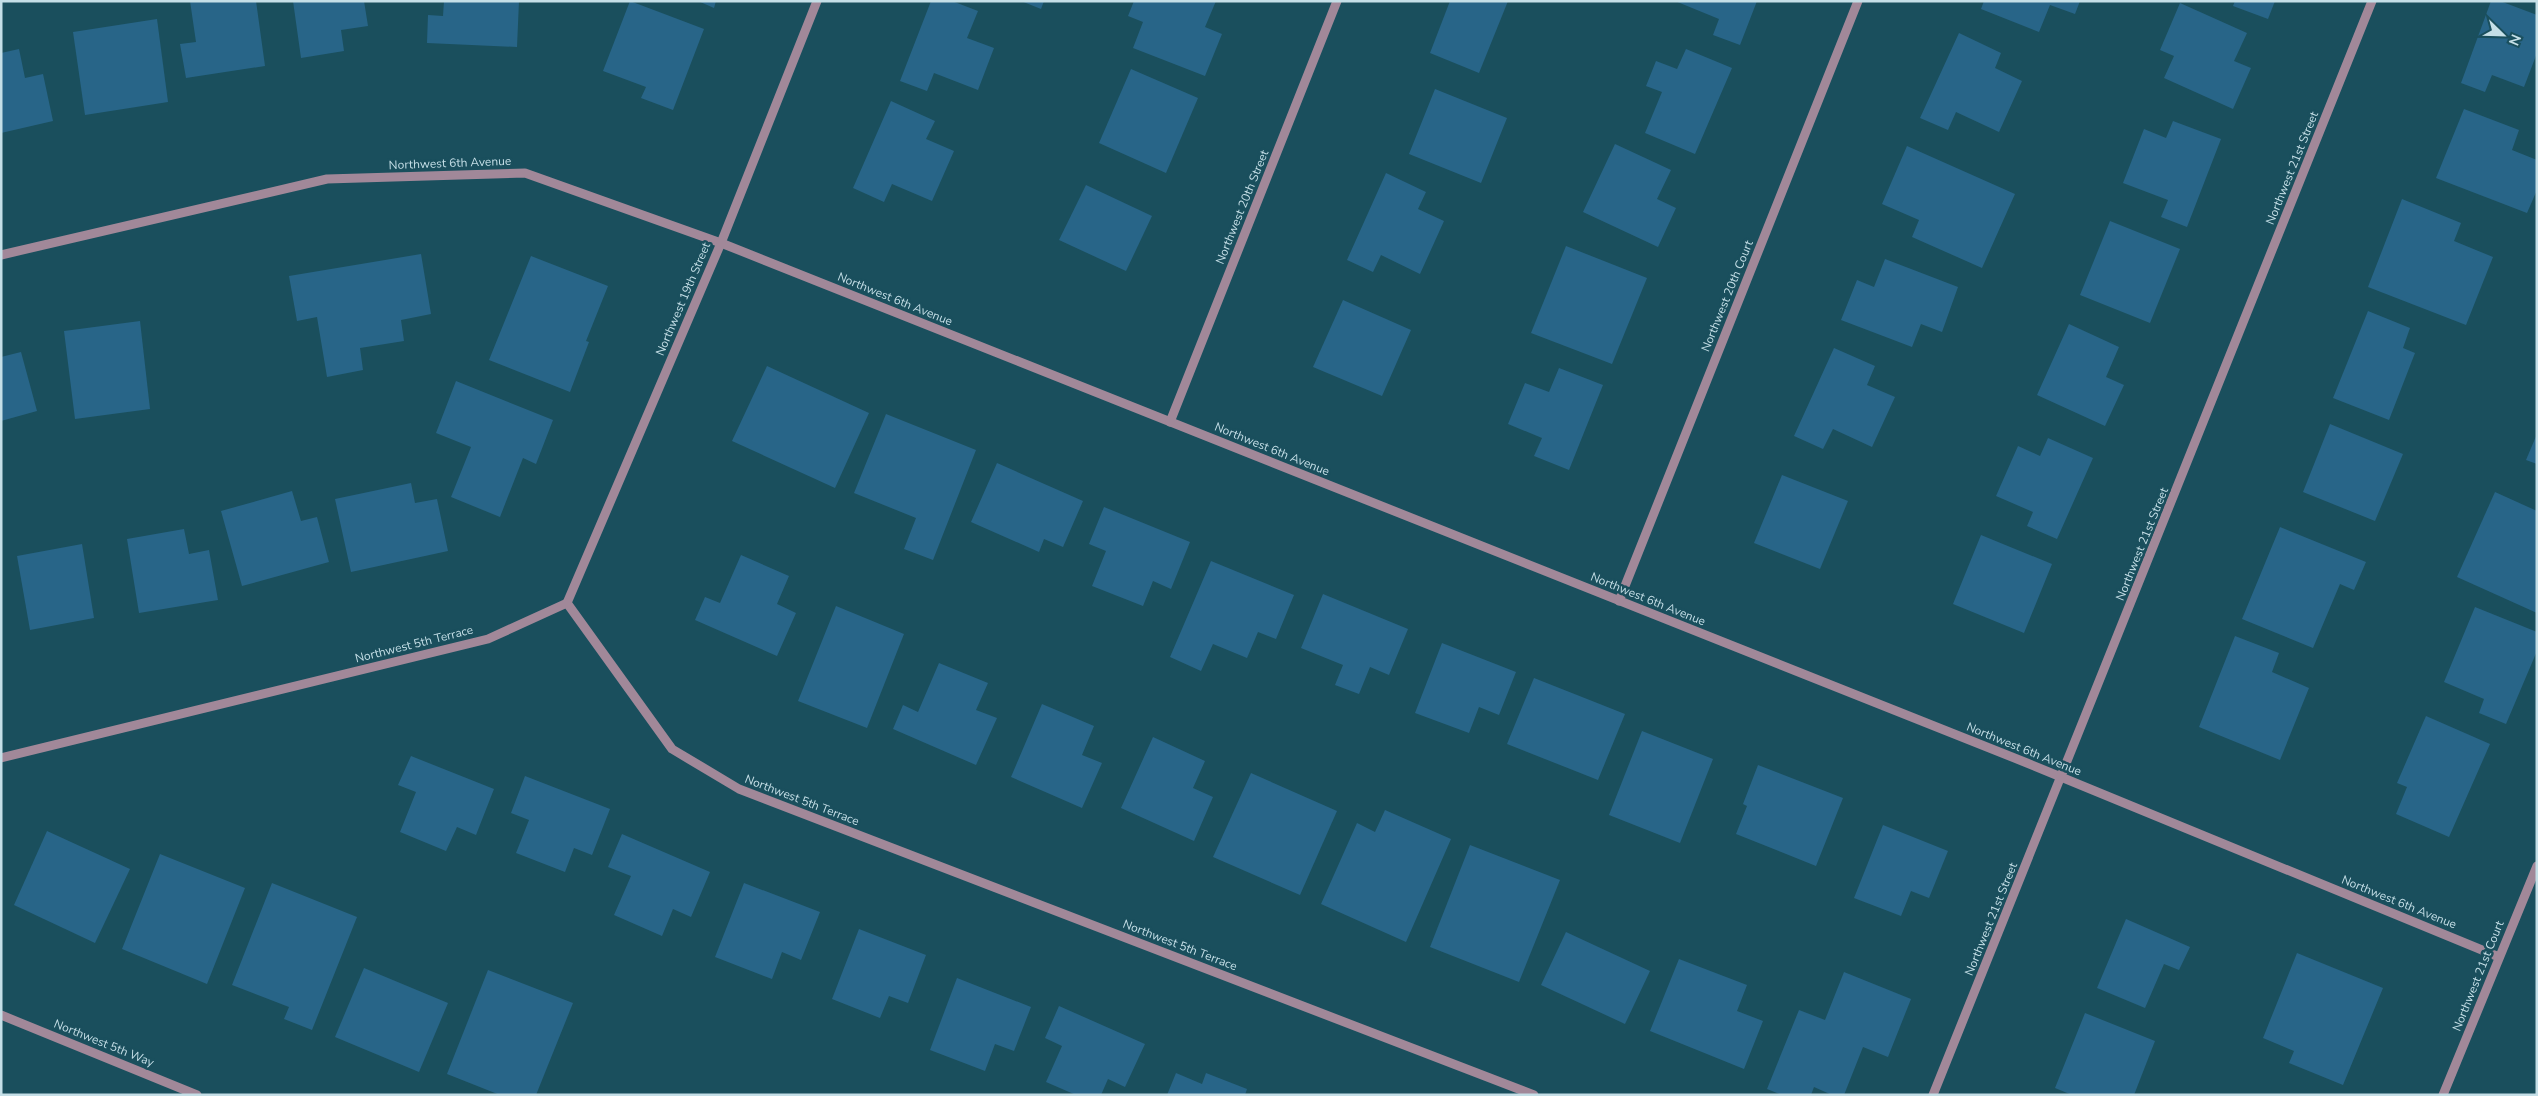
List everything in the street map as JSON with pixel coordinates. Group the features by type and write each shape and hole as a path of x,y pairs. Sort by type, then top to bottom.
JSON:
{"street":[{"name":"Northwest 19th Street","path":"567,603 721,243 817,1"},
{"name":"Northwest 20th Street","path":"1170,422 1337,1"},
{"name":"Northwest 20th Court","path":"1619,600 1858,1"},
{"name":"Northwest 21st Street","path":"1934,1095 2372,1"},
{"name":"Northwest 6th Avenue","path":"1,255 327,179 525,173 721,243 1619,600 2062,778 2499,957"},
{"name":"Northwest 5th Terrace","path":"1,758 488,638 567,603 672,750 739,789 1534,1095"},
{"name":"Northwest 21st Court","path":"2443,1095 2537,866"},
{"name":"Northwest 5th Way","path":"1,1015 197,1095"}],"building":[{"path":"190,1 256,1 265,66 186,78 180,44 196,42"},
{"path":"293,1 364,1 368,26 341,30 344,51 301,58"},
{"path":"444,1 519,1 517,47 427,43 428,15 443,16"},
{"path":"630,1 704,29 673,110 641,98 646,87 603,71"},
{"path":"698,1 716,1 714,8"},
{"path":"931,1 952,1 978,11 967,38 994,48 978,90 934,73 927,91 900,81"},
{"path":"1021,1 1044,1 1041,9"},
{"path":"1134,1 1216,1 1205,27 1222,34 1205,76 1133,48 1143,22 1128,16"},
{"path":"1450,1 1508,1 1479,73 1430,53"},
{"path":"1675,1 1757,1 1740,45 1713,35 1719,19"},
{"path":"1984,1 2080,1 2075,14 2050,5 2039,32 1981,9"},
{"path":"2235,1 2275,1 2268,19 2233,6"},
{"path":"2491,1 2500,1 2537,15 2537,53 2524,87 2492,75 2485,92 2461,83"},
{"path":"2180,3 2247,33 2234,61 2251,68 2233,109 2164,78 2174,56 2160,50"},
{"path":"157,19 168,102 85,115 73,32"},
{"path":"1959,33 2001,53 1995,68 2022,81 1999,132 1956,112 1948,130 1920,118"},
{"path":"19,49 25,78 43,74 53,121 1,133 1,53"},
{"path":"1686,49 1732,68 1695,154 1645,133 1662,92 1646,86 1656,61 1677,69"},
{"path":"1131,69 1198,98 1166,173 1099,143"},
{"path":"1435,89 1507,118 1481,183 1409,154"},
{"path":"891,101 935,121 926,139 954,151 932,201 892,184 884,202 853,188"},
{"path":"2464,109 2519,130 2512,150 2537,160 2537,190 2527,213 2436,178"},
{"path":"2173,121 2221,139 2187,227 2161,217 2168,200 2123,183 2144,129 2166,138"},
{"path":"1615,144 1671,170 1657,199 1676,208 1658,247 1583,212"},
{"path":"1907,146 2015,194 1982,268 1912,237 1919,220 1882,204"},
{"path":"1386,173 1426,192 1418,209 1444,221 1420,274 1381,255 1373,272 1347,260"},
{"path":"1086,185 1152,216 1126,271 1059,240"},
{"path":"2402,199 2461,223 2454,241 2493,257 2466,325 2368,287"},
{"path":"2110,221 2180,249 2150,323 2080,295"},
{"path":"1566,246 1647,278 1612,364 1531,333"},
{"path":"421,254 431,314 401,320 404,341 360,348 363,370 327,377 317,317 297,321 289,276"},
{"path":"531,256 608,286 586,341 589,342 570,392 489,360"},
{"path":"1885,259 1958,287 1942,332 1921,324 1912,347 1841,320 1857,280 1874,287"},
{"path":"1343,300 1411,330 1382,396 1313,367"},
{"path":"2368,311 2410,328 2403,348 2415,353 2389,420 2333,398"},
{"path":"140,321 150,409 75,419 64,331"},
{"path":"2069,324 2119,347 2106,377 2124,385 2105,426 2037,395"},
{"path":"1834,348 1875,366 1867,385 1895,397 1872,447 1833,429 1823,449 1794,436"},
{"path":"21,352 37,411 1,421 1,357"},
{"path":"767,366 869,413 835,488 732,441"},
{"path":"1559,368 1603,385 1569,470 1534,456 1542,438 1508,424 1525,383 1549,392"},
{"path":"456,381 553,420 536,464 523,458 500,517 451,497 471,447 436,433"},
{"path":"886,414 976,450 933,560 904,549 916,518 854,493"},
{"path":"2330,424 2403,454 2375,521 2303,492"},
{"path":"2537,434 2537,464 2526,460"},
{"path":"2048,438 2093,458 2057,539 2027,526 2033,512 1996,496 2018,446 2040,456"},
{"path":"997,463 1083,501 1063,547 1044,539 1039,552 971,522"},
{"path":"1782,475 1848,501 1820,569 1754,543"},
{"path":"411,483 415,503 437,499 448,551 351,572 335,499"},
{"path":"292,491 301,521 317,517 329,562 242,586 221,511"},
{"path":"2495,492 2537,511 2537,613 2457,577"},
{"path":"1104,507 1190,542 1171,589 1153,581 1143,606 1092,586 1106,551 1089,544"},
{"path":"2280,527 2366,562 2354,590 2340,584 2313,648 2242,619"},
{"path":"184,529 189,554 209,550 218,600 139,613 127,539"},
{"path":"1981,535 2052,564 2024,633 1953,604"},
{"path":"82,544 94,618 30,630 17,556"},
{"path":"741,555 789,576 777,604 796,613 777,656 695,620 705,597 720,603"},
{"path":"1211,561 1294,595 1276,639 1258,632 1247,658 1213,644 1201,671 1170,657"},
{"path":"1323,594 1408,629 1389,675 1370,667 1359,694 1335,685 1343,665 1301,648"},
{"path":"836,606 904,634 867,728 798,701"},
{"path":"2475,607 2537,632 2537,651 2506,724 2479,713 2484,699 2444,682"},
{"path":"2235,636 2279,653 2272,672 2309,688 2280,760 2199,727"},
{"path":"1442,643 1516,672 1499,715 1479,707 1469,733 1415,713"},
{"path":"939,663 988,683 976,710 997,718 976,765 893,729 903,705 918,712"},
{"path":"1534,678 1625,714 1598,780 1507,744"},
{"path":"1042,704 1094,726 1082,755 1102,763 1082,808 1011,777"},
{"path":"2426,716 2490,744 2449,837 2396,814 2407,787 2397,783"},
{"path":"1642,731 1713,759 1680,843 1609,815"},
{"path":"1153,737 1205,761 1193,788 1213,797 1194,841 1121,808"},
{"path":"411,756 494,789 476,835 457,827 446,851 400,832 416,792 398,785"},
{"path":"1758,765 1843,798 1816,866 1736,834 1747,806 1743,804"},
{"path":"1251,773 1337,811 1300,895 1213,857"},
{"path":"525,776 610,809 592,855 574,848 565,872 516,853 529,820 511,813"},
{"path":"1385,810 1451,839 1406,942 1321,904 1357,823 1375,832"},
{"path":"1883,825 1948,851 1929,898 1911,891 1901,916 1854,898"},
{"path":"47,831 130,869 95,943 14,905"},
{"path":"622,834 710,872 691,917 673,909 662,936 614,915 631,876 608,867"},
{"path":"1470,845 1560,880 1519,982 1430,947"},
{"path":"160,854 245,888 207,984 122,949"},
{"path":"272,883 357,917 312,1030 284,1019 289,1007 232,985"},
{"path":"744,883 820,912 801,960 782,952 772,979 715,957"},
{"path":"2126,919 2190,947 2179,970 2164,964 2145,1008 2097,988"},
{"path":"859,929 926,955 908,1003 889,996 880,1018 832,999"},
{"path":"1566,932 1650,971 1625,1024 1541,985"},
{"path":"2297,953 2383,988 2343,1085 2289,1063 2294,1051 2263,1038"},
{"path":"1679,959 1747,985 1737,1011 1763,1021 1744,1069 1650,1031"},
{"path":"364,968 448,1003 419,1072 335,1037"},
{"path":"488,970 573,1003 536,1095 500,1095 447,1074"},
{"path":"1844,972 1911,999 1888,1057 1863,1047 1844,1095 1832,1095 1814,1087 1811,1095 1782,1095 1767,1089 1799,1010 1825,1020"},
{"path":"957,978 1031,1007 1014,1051 995,1044 985,1071 930,1050"},
{"path":"1059,1006 1145,1044 1125,1087 1108,1079 1101,1095 1076,1095 1046,1082 1062,1046 1045,1038"},
{"path":"2085,1013 2155,1041 2134,1095 2072,1095 2055,1088"},
{"path":"1176,1073 1202,1084 1206,1073 1247,1089 1245,1095 1167,1095"}]}
